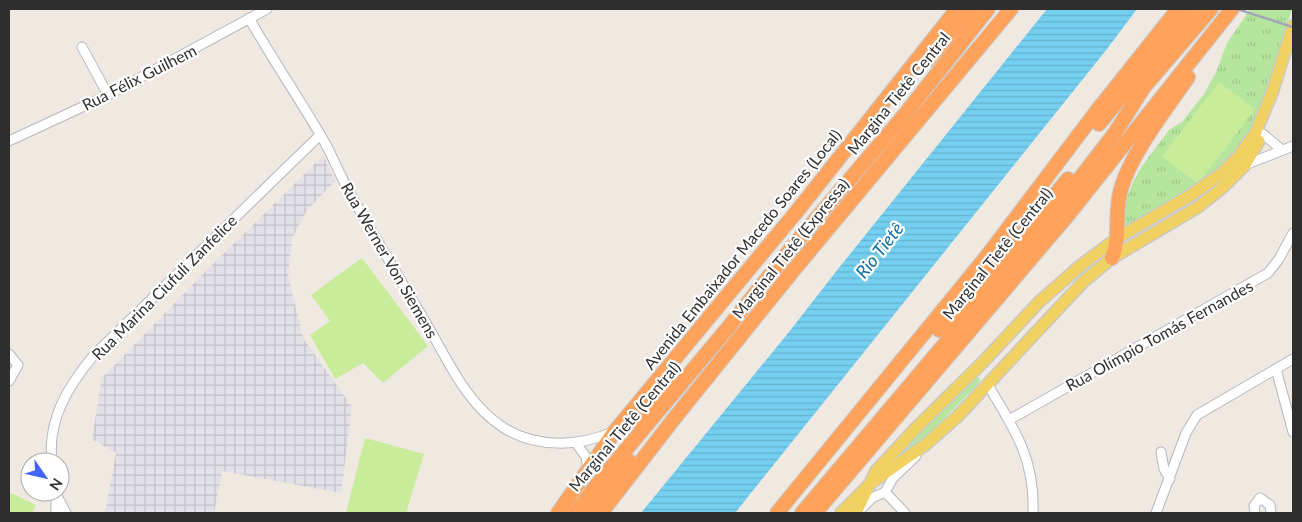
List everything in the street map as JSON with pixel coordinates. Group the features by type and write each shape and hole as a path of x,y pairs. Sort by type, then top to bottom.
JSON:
{"highway":[{"name":"Avenida Embaixador Macedo Soares (Local)","path":"558,513 615,431 863,129 957,9"},
{"path":"863,129 874,123 970,9"},
{"path":"852,176 856,165 979,9"},
{"name":"Margina Tietê Central","path":"852,176 908,111 988,9"},
{"name":"Marginal Tietê (Expressa)","path":"602,513 673,420 822,235 1011,9"},
{"path":"777,513 988,256 1096,112 1178,9"},
{"name":"Marginal Tietê (Central)","path":"1027,204 1065,166 1193,9"},
{"name":"Marginal Tietê (Central)","path":"802,513 1030,243 1115,133 1144,87 1211,9"},
{"path":"815,513 1068,215 1232,9"},
{"path":"1112,258 1116,239 1120,190 1126,176 1137,154 1196,67 1205,43"},
{"path":"901,363 923,346 944,324 1018,240 1123,110 1144,87"},
{"name":"Marginal Tietê (Central)","path":"581,512 614,463 852,176"},
{"path":"581,512 589,488 684,359 703,325"}],"main road":[{"path":"857,512 876,471 1056,286 1116,239 1191,195 1222,174 1238,157 1255,134 1272,93 1293,26"},
{"path":"841,513 871,483 908,455 925,445 988,385 1054,311 1084,281 1112,258 1198,208 1222,188 1245,164 1263,134 1293,48"},
{"path":"983,362 983,375 988,385"}],"street":[{"name":"Rua Félix Guilhem","path":"9,141 108,95 267,9"},
{"name":"Rua Werner Von Siemens","path":"249,18 320,135 350,194 449,364 473,401 483,412 519,436 546,442 576,443 615,431"},
{"path":"82,47 108,95"},
{"path":"1263,134 1282,150"},
{"name":"Rua Marina Ciufuli Zanfelice","path":"50,452 52,430 59,408 78,374 94,355 320,135"},
{"path":"1245,164 1293,146"},
{"name":"Rua Olímpio Tomás Fernandes","path":"1009,420 1260,278 1274,267 1293,233"},
{"path":"1283,252 1293,252"},
{"path":"9,354 18,365 9,381"},
{"path":"1156,513 1186,433 1197,415 1293,359"},
{"path":"1276,369 1293,432"},
{"path":"988,385 1022,443 1034,491 1033,513"},
{"path":"576,443 586,457 588,469"},
{"path":"857,512 872,498 885,492 892,478 925,445"},
{"path":"1161,452 1164,469 1170,479"},
{"path":"885,492 905,513"},
{"path":"1255,513 1254,507 1258,498 1270,505 1271,513"}],"shaded area":[{"path":"323,156 335,181 307,210 292,239 288,275 303,338 352,407 341,493 222,471 214,513 105,513 116,453 92,439 102,378 203,274"}],"green space":[{"path":"1250,9 1292,9 1255,126 1239,150 1208,179 1125,227 1121,224 1127,198 1142,166 1169,130 1182,122 1204,94 1216,72 1227,43"},
{"path":"1219,82 1255,109 1198,184 1162,156"},
{"path":"362,258 428,346 383,383 363,363 335,379 310,335 330,321 311,295"},
{"path":"977,376 980,379 979,383 935,428 890,465 896,454"},
{"path":"365,438 424,454 406,513 346,513"},
{"path":"9,492 20,497 20,502 30,502 36,505 32,513 9,513"}],"water":[{"name":"Rio Tietê","path":"1047,9 1137,9 735,513 641,513 789,332"}],"railway":[{"path":"1237,9 1293,27"}]}
